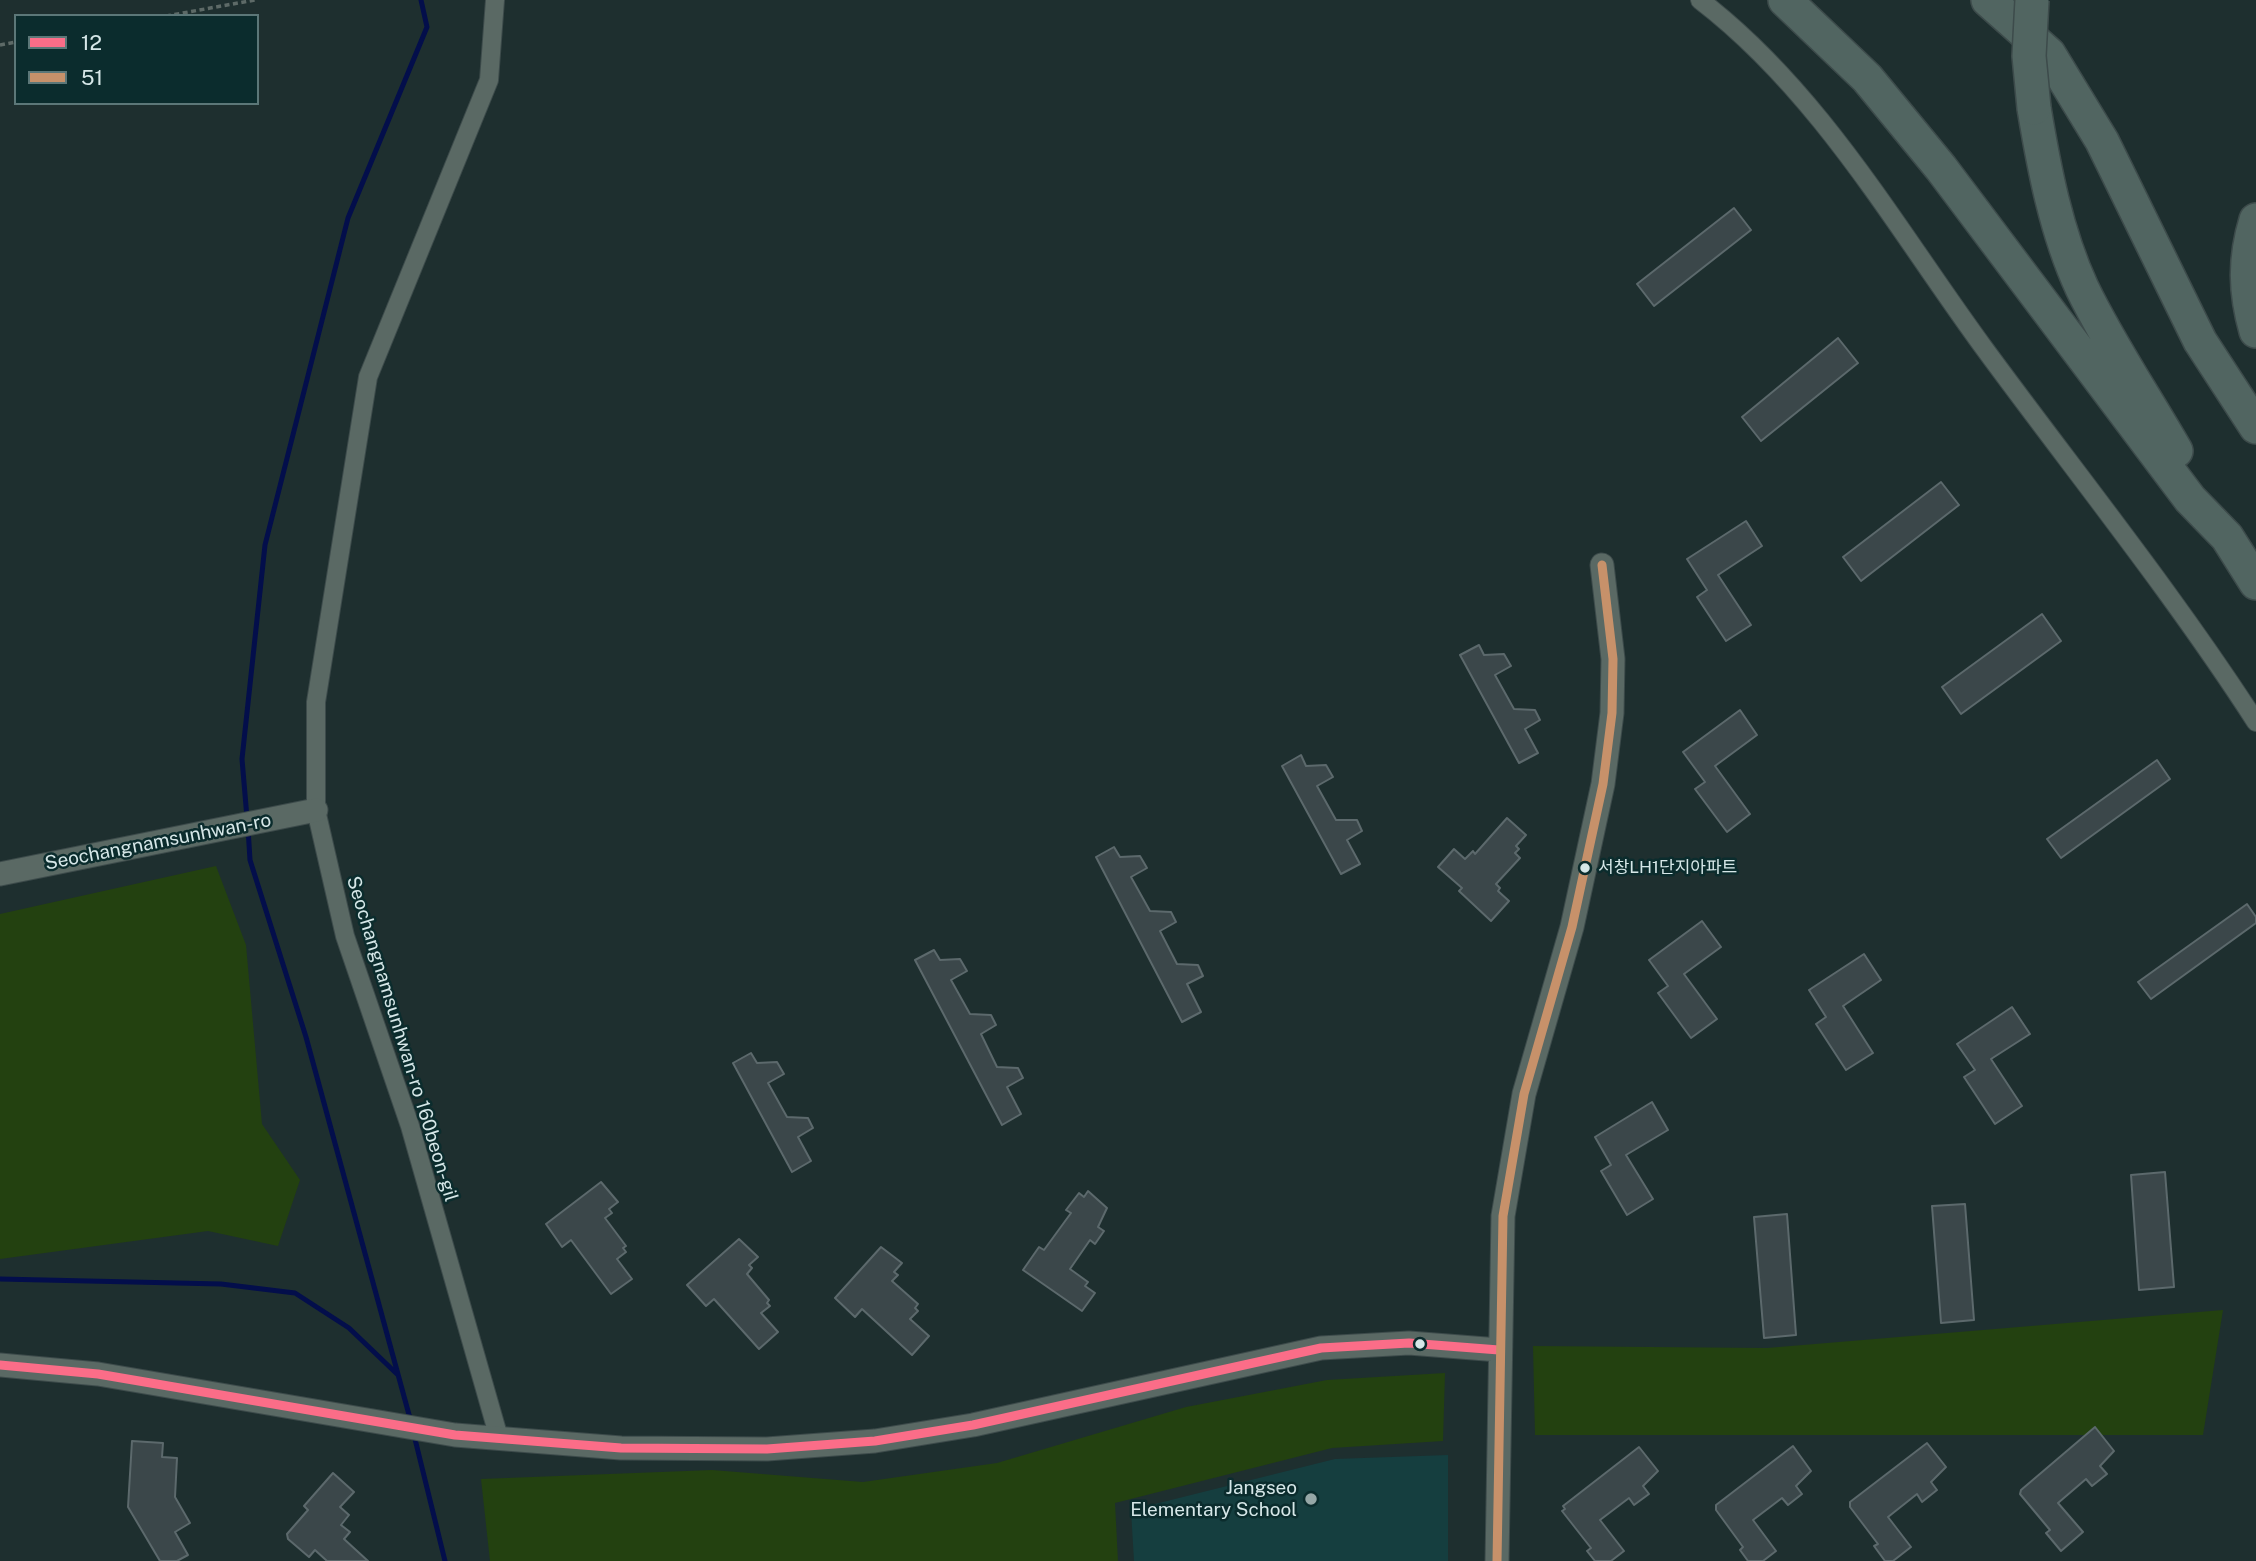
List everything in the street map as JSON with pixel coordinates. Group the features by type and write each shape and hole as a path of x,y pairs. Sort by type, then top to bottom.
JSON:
{"highway":[{"path":"1785,0 1875,88 1941,169 2190,499 2227,537"},
{"path":"1988,0 2049,54 2102,141 2200,341 2256,427"},
{"path":"2032,0 2029,55 2034,108 2046,177 2082,288 2256,583"},
{"path":"2256,220 2249,245 2247,298 2256,331"}],"street":[{"name":"Seochangnamsunhwan-ro 160beon-gil","path":"495,0 489,80 368,377 316,702 316,810 345,936 410,1126 499,1438"},
{"path":"1700,0 1733,25 1795,89 1855,165 1991,358 2212,654 2256,722"},
{"path":"1497,1561 1503,1216 1524,1094 1572,927 1603,783 1611,724 1613,659 1602,565"},
{"name":"Seochangnamsunhwan-ro","path":"0,874 316,810"},
{"path":"0,1365 98,1374 455,1435 621,1448 767,1448 875,1441 973,1425 1321,1348 1409,1343 1499,1350"}],"path":[{"path":"177,14 255,0"}],"shaded area":[{"name":"Jangseo Elementary School","path":"1448,1455 1448,1561 1134,1561 1131,1510 1335,1459"}],"green space":[{"path":"216,866 246,945 262,1124 300,1180 278,1246 208,1231 0,1259 0,914"},
{"path":"2223,1310 2203,1435 1535,1435 1533,1346 1767,1348"},
{"path":"1445,1373 1443,1441 1332,1448 1115,1503 1118,1561 490,1561 481,1479 712,1470 863,1482 997,1463 1186,1407 1327,1380"}],"building":[{"path":"1734,208 1751,230 1654,306 1637,284"},
{"path":"1838,338 1858,363 1761,441 1742,417"},
{"path":"1941,482 1959,505 1861,581 1843,557"},
{"path":"1746,521 1762,546 1718,575 1751,625 1726,641 1697,597 1707,590 1687,559"},
{"path":"2042,614 2061,641 1961,714 1942,687"},
{"path":"1479,645 1484,655 1504,654 1511,666 1495,675 1514,709 1535,710 1540,720 1525,729 1538,753 1519,763 1460,655"},
{"path":"1740,710 1757,735 1715,766 1750,814 1727,832 1695,789 1705,782 1683,752"},
{"path":"1301,755 1306,766 1326,765 1333,777 1317,786 1336,820 1357,820 1362,831 1347,840 1360,864 1341,874 1282,766"},
{"path":"2157,760 2170,779 2061,858 2047,839"},
{"path":"1507,818 1526,835 1516,846 1519,849 1515,853 1520,858 1496,884 1500,888 1498,891 1509,901 1491,921 1459,891 1462,888 1438,867 1454,849 1465,859 1473,851 1475,854"},
{"path":"1114,847 1120,857 1140,856 1147,868 1131,877 1150,911 1171,912 1176,922 1160,931 1177,964 1198,965 1203,976 1187,984 1201,1012 1182,1022 1096,857"},
{"path":"2247,904 2256,917 2256,923 2151,999 2138,982"},
{"path":"1702,921 1721,947 1684,974 1717,1019 1691,1038 1658,993 1668,986 1649,960"},
{"path":"934,950 940,960 960,959 967,971 951,980 970,1014 991,1015 996,1025 981,1034 997,1067 1018,1068 1023,1078 1007,1087 1021,1114 1002,1125 915,960"},
{"path":"1864,954 1881,980 1843,1006 1873,1053 1846,1070 1816,1024 1826,1017 1809,990"},
{"path":"2012,1007 2030,1034 1991,1059 2022,1106 1995,1124 1964,1077 1975,1070 1957,1044"},
{"path":"751,1053 757,1063 777,1062 784,1074 768,1083 787,1117 808,1118 813,1128 798,1137 811,1161 792,1172 733,1063"},
{"path":"1652,1102 1668,1130 1626,1155 1653,1199 1627,1215 1601,1171 1611,1165 1595,1137"},
{"path":"2165,1172 2174,1287 2139,1290 2131,1175"},
{"path":"601,1182 618,1202 609,1209 612,1213 605,1218 626,1246 623,1248 626,1252 617,1259 632,1279 611,1294 571,1240 562,1247 546,1224"},
{"path":"1088,1191 1107,1208 1098,1227 1104,1231 1095,1244 1090,1240 1070,1269 1088,1282 1085,1286 1095,1293 1082,1311 1023,1270 1039,1247 1044,1250 1071,1213 1066,1210 1079,1193 1084,1197"},
{"path":"1965,1204 1974,1320 1941,1323 1932,1206"},
{"path":"1787,1214 1796,1335 1764,1338 1754,1217"},
{"path":"739,1239 758,1257 749,1265 752,1268 747,1274 769,1300 767,1303 770,1306 761,1313 778,1332 759,1349 714,1299 706,1306 687,1285"},
{"path":"881,1247 902,1263 894,1272 898,1275 892,1281 918,1304 915,1308 918,1311 910,1319 929,1336 912,1355 862,1309 855,1317 835,1298"},
{"path":"2095,1427 2114,1451 2100,1466 2107,1474 2092,1486 2086,1479 2058,1503 2083,1532 2061,1551 2046,1533 2050,1530 2020,1494 2021,1490"},
{"path":"132,1441 163,1443 162,1457 177,1458 175,1497 190,1523 175,1532 188,1555 177,1561 160,1561 128,1507"},
{"path":"1927,1443 1946,1467 1931,1482 1937,1490 1922,1502 1917,1494 1888,1517 1911,1547 1893,1561 1885,1561 1874,1546 1878,1544 1850,1507 1850,1502"},
{"path":"1793,1446 1811,1471 1796,1486 1802,1494 1788,1505 1782,1498 1753,1520 1776,1551 1763,1561 1748,1561 1740,1550 1743,1547 1716,1510 1716,1505"},
{"path":"1639,1447 1658,1471 1643,1486 1649,1494 1634,1505 1629,1498 1600,1520 1624,1551 1611,1561 1595,1561 1587,1551 1591,1548 1562,1511 1565,1509 1563,1506"},
{"path":"333,1473 354,1492 340,1507 349,1515 341,1525 350,1532 344,1539 368,1561 327,1561 315,1550 309,1557 288,1539 287,1534 308,1510 304,1506"}],"waterway":[{"path":"247,818 242,759 265,545 348,218 427,27 421,0"},
{"path":"248,828 250,860 306,1037 411,1422"},
{"path":"0,1279 221,1284 295,1293 349,1328 397,1374"},
{"path":"414,1435 445,1561"}],"transit line":[{"name":"51","path":"1497,1561 1503,1216 1524,1094 1572,927 1603,784 1612,713 1613,659 1602,565"},
{"name":"12","path":"0,1365 98,1374 455,1435 621,1448 767,1449 875,1441 973,1425 1321,1348 1409,1343 1499,1350"}],"place":[{"name":"서창LH1단지아파트","path":"1585,868"},
{"name":"Jangseo Elementary School","path":"1311,1499"}]}
